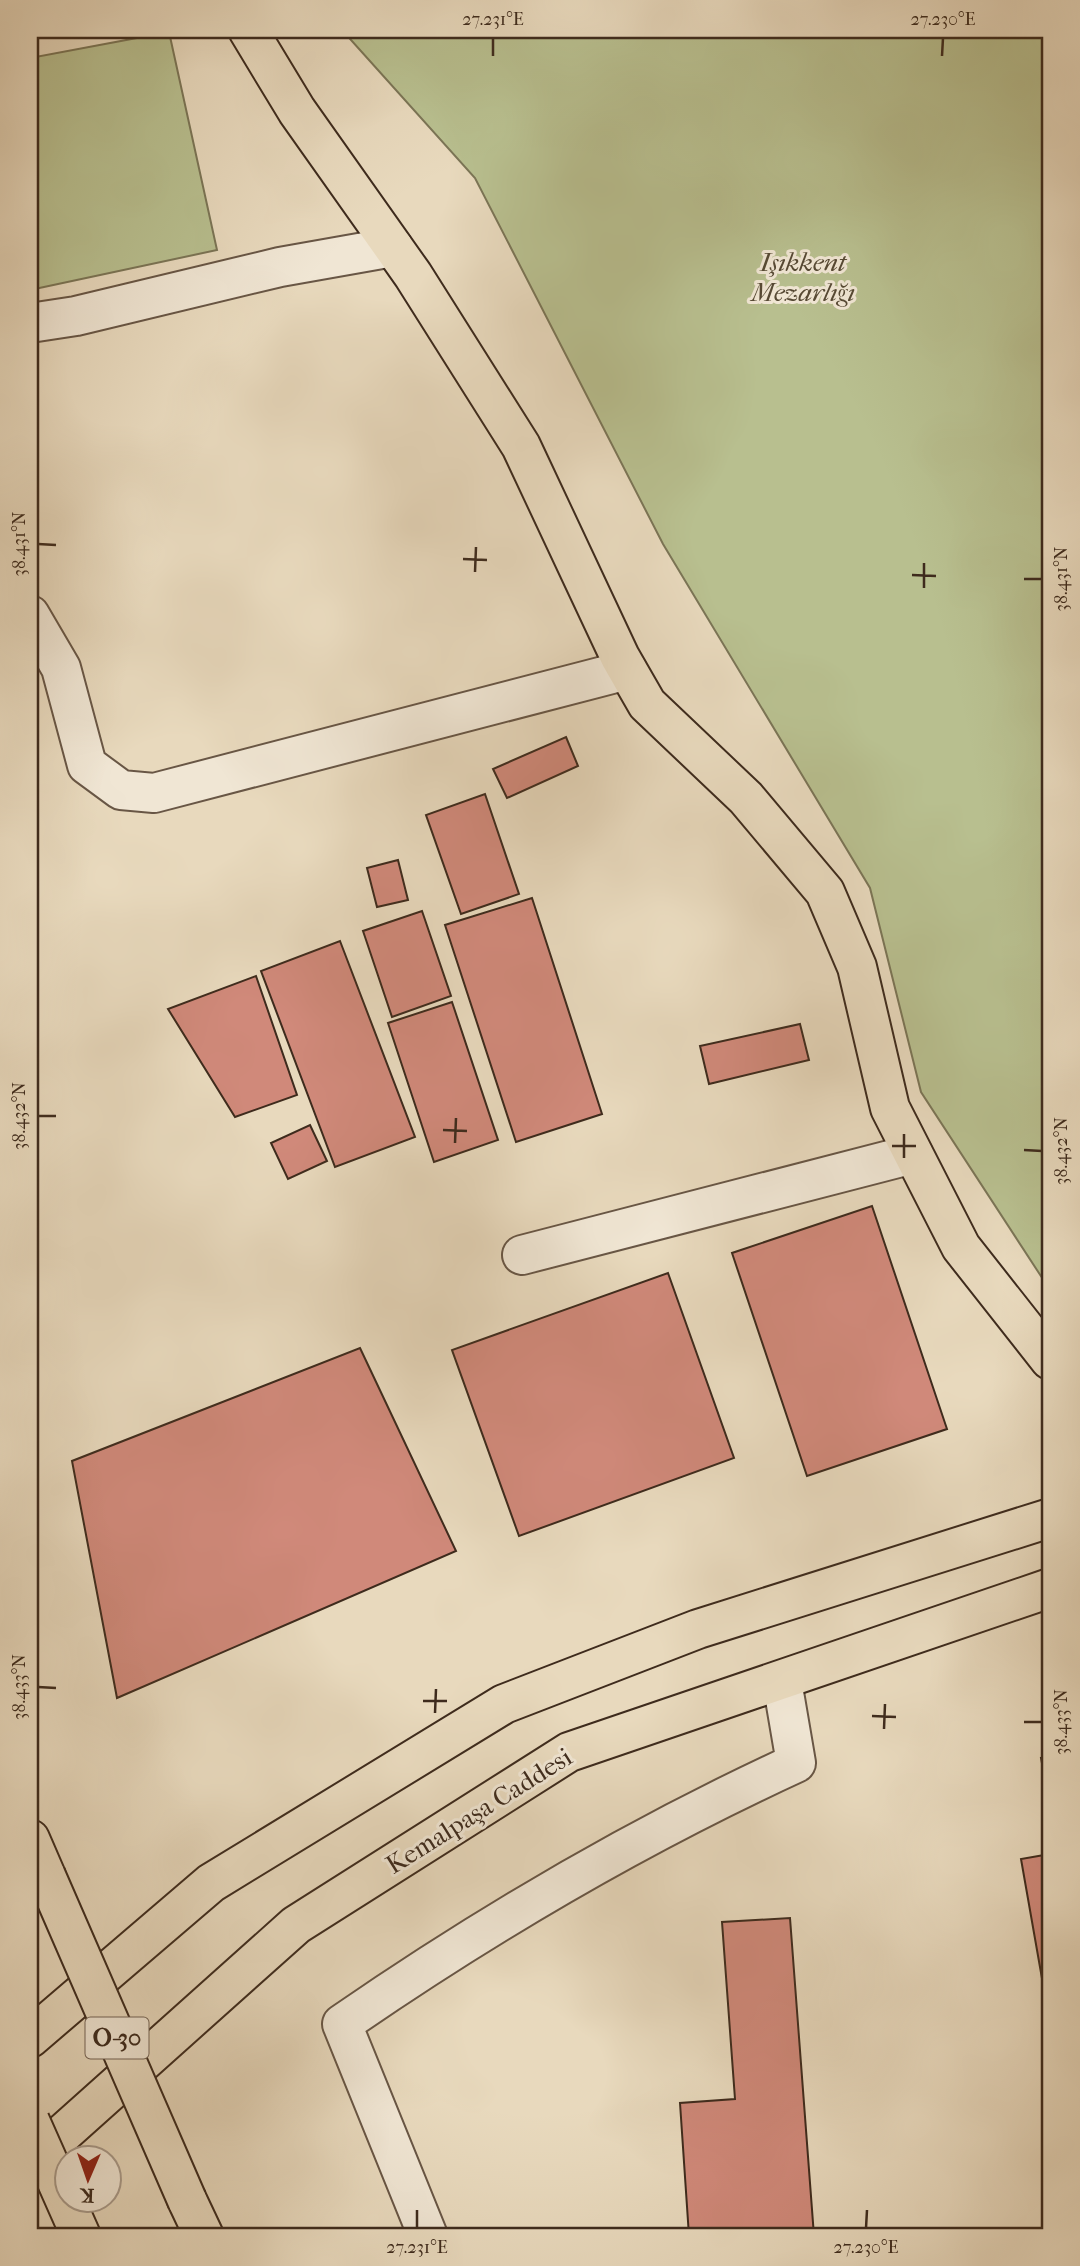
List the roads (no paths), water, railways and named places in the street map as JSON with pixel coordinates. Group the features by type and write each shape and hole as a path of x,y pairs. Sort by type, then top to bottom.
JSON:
{"main road":[{"path":"248,30 297,111 393,247 521,446 627,670 647,704 746,798 825,892 857,967 890,1108 961,1247 1050,1360"},
{"path":"30,2038 211,1883 504,1704 698,1629 1050,1518"},
{"name":"Kemalpaşa Caddesi","path":"30,2163 296,1925 569,1752 1050,1588"},
{"name":"O-30","path":"30,1839 204,2236"},
{"path":"30,2121 81,2236"}],"street":[{"path":"30,323 76,316 280,267 393,247"},
{"path":"30,615 61,667 87,765 121,790 154,793 627,670"},
{"path":"522,1255 913,1154"},
{"path":"428,2236 342,2024 450,1949 715,1800 796,1763 782,1681"}],"park label":[{"name":"Işıkkent Mezarlığı","path":"803,277"}]}
